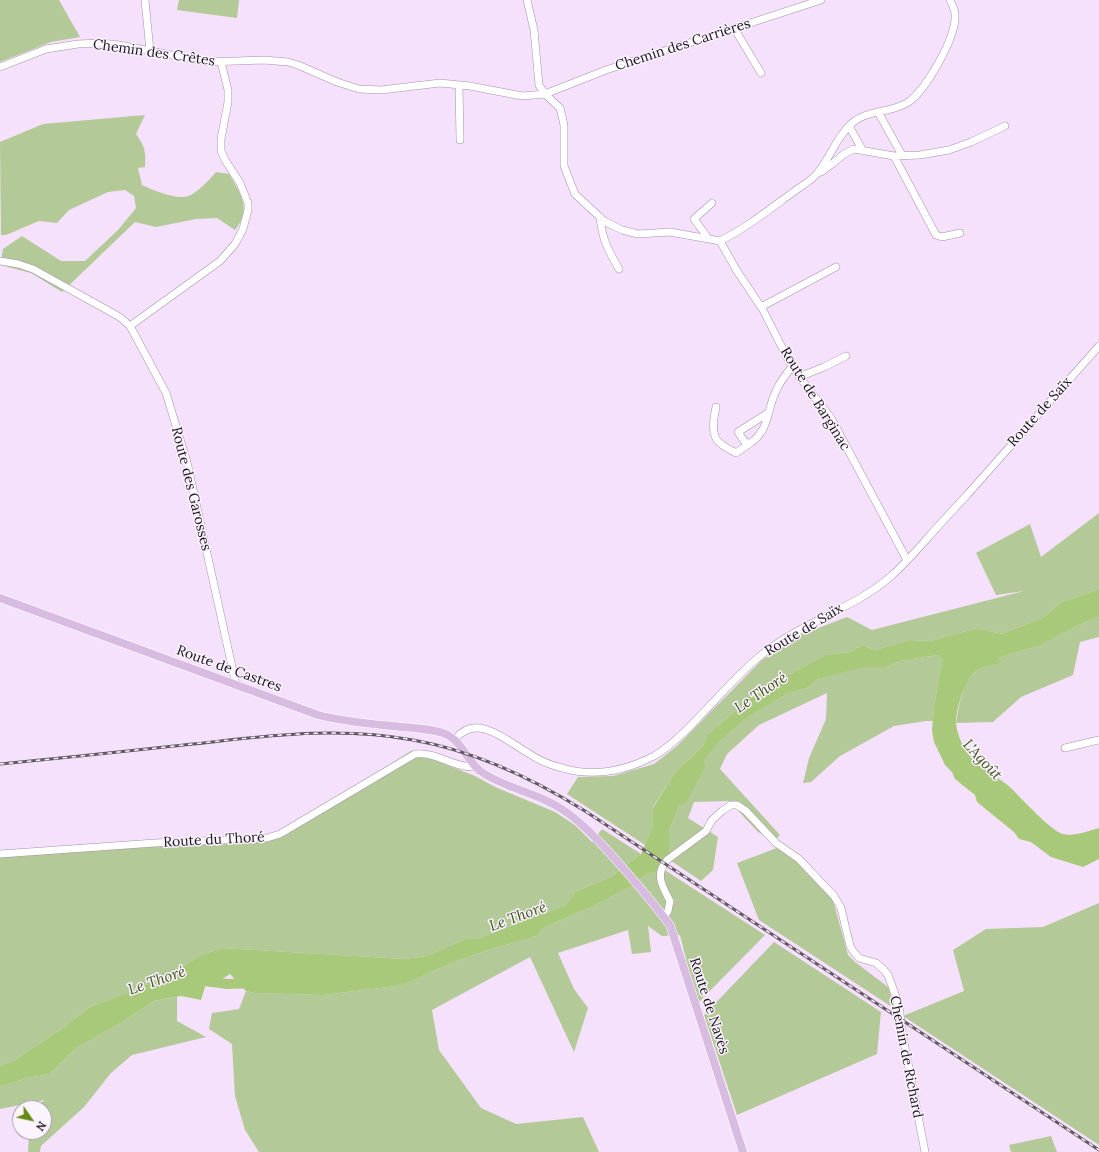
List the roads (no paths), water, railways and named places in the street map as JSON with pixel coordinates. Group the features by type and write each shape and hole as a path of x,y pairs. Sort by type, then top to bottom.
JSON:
{"main road":[{"name":"Route de Castres","path":"0,598 318,715 344,721 426,729 442,733 455,739"},
{"path":"455,739 475,767"},
{"name":"Route de Navès","path":"475,767 490,777 539,797 569,814 588,830 615,858 670,925 743,1152"}],"street":[{"path":"145,0 150,50"},
{"path":"527,0 534,30 539,85 560,108 564,125 564,166 575,194 600,217 622,230 638,234 670,232 720,241 765,214 849,151 854,149 894,156 920,155 949,150 971,142 1005,126"},
{"name":"Chemin des Carrières","path":"546,94 606,70 821,0"},
{"path":"819,173 848,126 862,115 894,108 908,102 923,87 933,73 953,31 955,14 950,0"},
{"path":"734,28 761,73"},
{"name":"Chemin des Crêtes","path":"0,67 46,49 90,43 119,45 208,62 264,60 288,62 350,86 370,90 440,83 522,96 546,94"},
{"path":"130,326 220,261 235,244 243,228 248,210 248,203 240,183 221,151 221,139 228,102 228,90 221,62"},
{"path":"459,85 460,140"},
{"path":"878,112 902,155"},
{"path":"848,126 863,151"},
{"path":"894,156 936,235 942,237 960,233"},
{"path":"708,238 694,219 712,203"},
{"path":"600,217 602,235 619,269"},
{"name":"Route de Barginac","path":"720,241 761,307 792,367 830,418 907,560"},
{"name":"Route des Garosses","path":"0,261 18,264 33,270 109,310 130,326 166,393 187,462 236,685"},
{"path":"761,307 836,267"},
{"name":"Route de Saïx","path":"455,739 457,736 471,729 482,728 499,734 543,762 580,772 610,771 640,763 658,753 678,739 746,669 772,647 876,588 891,576 1099,346"},
{"path":"799,376 824,367 846,356"},
{"path":"716,407 714,432 718,442 736,453 758,438 763,430 775,392 783,377 792,367"},
{"path":"749,444 744,441 738,432 768,413"},
{"path":"1065,748 1099,740"},
{"name":"Route du Thoré","path":"0,854 155,843 267,838 280,834 415,754 426,754 458,766 475,767"},
{"name":"Chemin de Richard","path":"664,917 668,911 670,901 661,883 660,874 662,865 706,831 712,820 731,805 737,806 746,811 776,843 799,859 838,902 850,946 855,955 881,966 888,975 899,1005 902,1032 925,1152"}],"water":[{"path":"1099,589 1099,617 1083,623 1041,645 998,658 1001,663 984,667 975,672 965,687 959,703 956,718 961,741 967,753 974,761 1011,788 1036,814 1058,832 1072,835 1099,828 1099,859 1083,867 1051,857 1031,842 1019,839 1014,832 977,802 975,795 955,779 952,772 945,765 934,742 932,731 934,706 942,661 941,657 938,655 900,661 884,668 863,667 818,679 807,688 787,694 747,718 719,742 690,780 669,831 669,854 658,871 645,875 632,886 596,905 543,928 537,936 485,951 449,964 403,985 323,995 254,993 246,991 230,974 217,982 208,977 201,1000 181,996 154,1001 124,1021 75,1049 50,1074 27,1078 0,1087 0,1066 13,1061 60,1030 90,1007 159,980 201,955 222,948 405,959 426,956 466,939 477,939 566,905 575,892 612,876 641,854 653,826 653,808 675,772 703,746 708,734 734,712 744,710 751,695 765,692 770,685 825,655 850,652 862,645 875,650 908,640 931,641 977,628 1002,634 1044,617 1062,602"}],"waterway":[{"name":"Le Thoré","path":"682,799 700,766"},
{"name":"Le Thoré","path":"194,983 204,981 228,984 253,983"}],"railway":[{"path":"0,764 248,738 330,733 385,736 413,740 459,751 524,777 585,811 1099,1150"}],"water label":[{"name":"L'Agoût","path":"982,760"}]}
